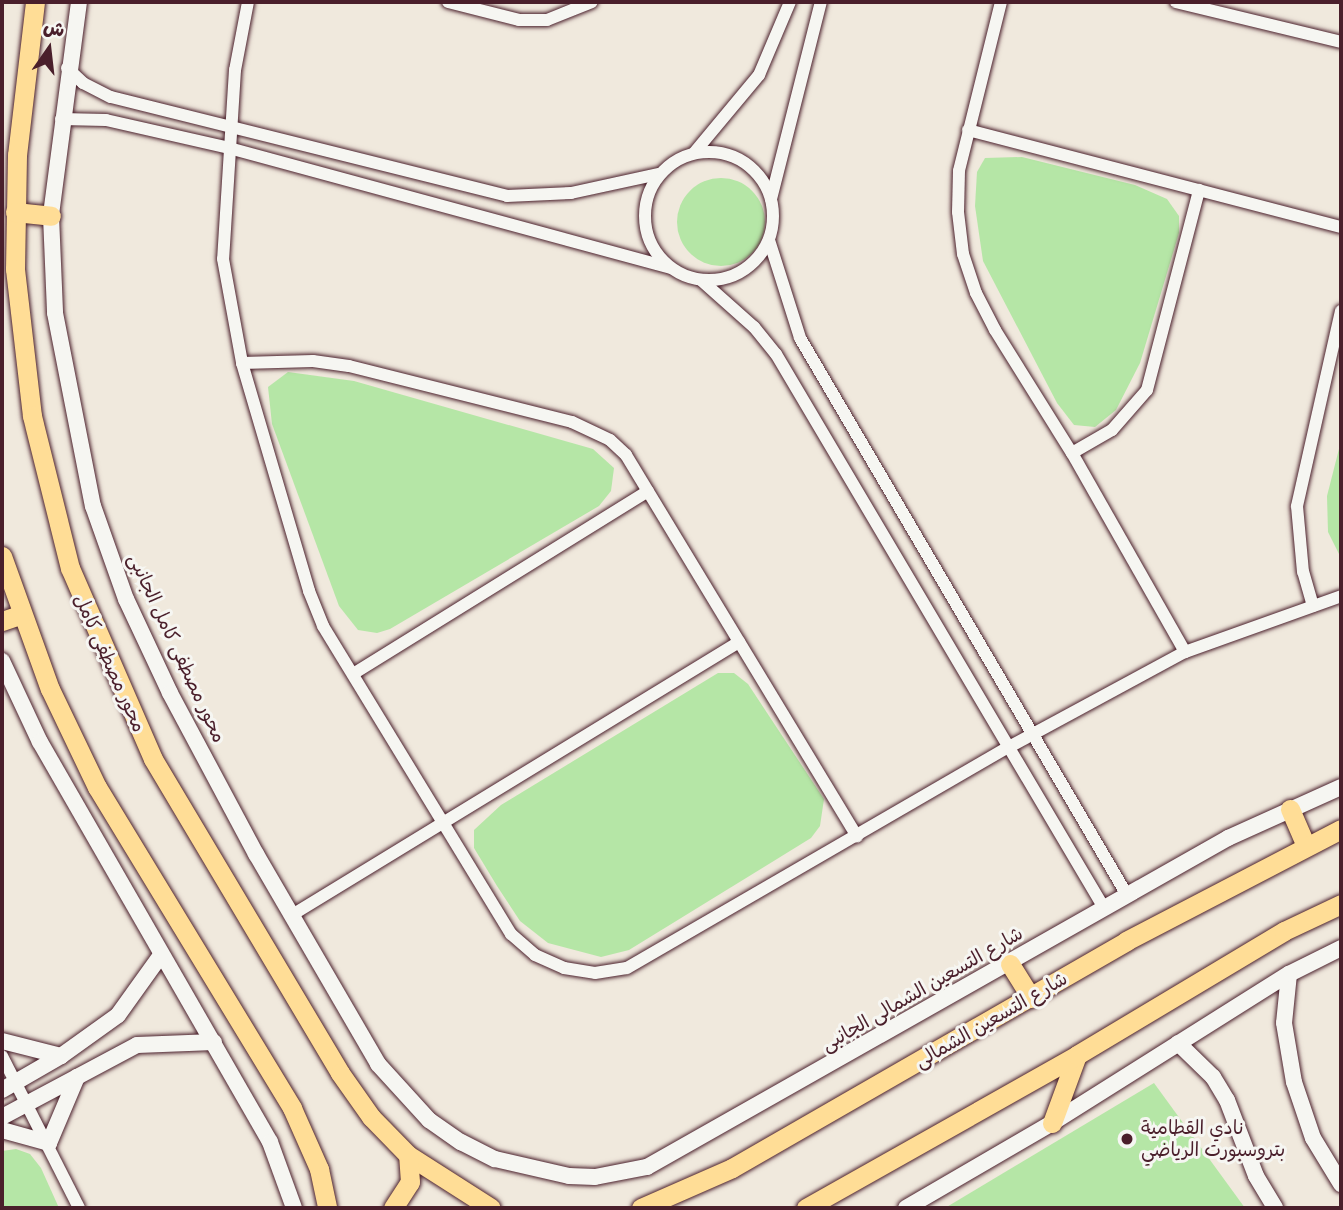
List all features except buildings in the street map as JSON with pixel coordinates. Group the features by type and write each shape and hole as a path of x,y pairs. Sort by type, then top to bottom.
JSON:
{"main road":[{"name":"محور مصطفى كامل","path":"35,2 22,96 15,212 19,312 41,468 70,568 98,639 153,760 355,1096 408,1155 491,1208"},
{"path":"15,212 51,216"},
{"path":"2,556 50,689 97,787 292,1108 319,1169 329,1206"},
{"path":"2,621 22,614"},
{"path":"1290,808 1306,846"},
{"name":"شارع التسعين الشمالى","path":"640,1208 732,1168 1159,923 1341,830"},
{"path":"806,1208 1077,1055 1284,931 1341,904"},
{"path":"1010,964 1031,998"},
{"path":"1052,1123 1077,1055"},
{"path":"393,1208 410,1182 408,1155"}],"street":[{"name":"محور مصطفى كامل الجانبى","path":"79,2 67,68 51,216 55,313 93,506 127,599 170,693 292,915 378,1064 402,1094 461,1142 512,1164"},
{"path":"248,2 239,42 230,128 223,259 242,363 316,609 511,934 535,955 564,968 595,973 627,968 655,955 1009,747 1185,652 1341,596"},
{"path":"449,2 519,20 547,20 592,2"},
{"path":"67,68 83,83 111,97 230,128 507,196 571,193 659,174 694,153 759,75 790,2"},
{"path":"821,2 771,199 769,240 800,338 1126,895"},
{"path":"1001,2 959,171 958,212 963,254 976,293 1072,453 1185,652"},
{"path":"1176,2 1341,42"},
{"path":"61,119 106,120 229,148 670,268 701,280 754,327 776,354 1104,908"},
{"path":"968,130 1341,227"},
{"path":"694,153 714,152 750,166 771,199"},
{"path":"659,174 647,197 644,223 657,256 670,268"},
{"path":"1072,453 1112,430 1147,390 1199,190"},
{"path":"701,280 723,279 742,271 769,240"},
{"path":"1313,606 1299,550 1297,506 1341,311"},
{"path":"242,363 313,361 349,366 572,422 618,448 648,491 857,837"},
{"path":"353,674 648,491"},
{"path":"292,915 739,642"},
{"path":"2,661 26,717 270,1142 294,1208"},
{"name":"شارع التسعين الشمالى الجانبى","path":"512,1164 595,1177 647,1167 1010,964 1126,895 1290,808 1341,787"},
{"path":"906,1208 1052,1123 1289,974 1341,948"},
{"path":"9,1086 61,1056 118,1015 161,955"},
{"path":"1289,974 1284,1023 1294,1082 1313,1138 1341,1184"},
{"path":"2,1041 61,1056"},
{"path":"2,1117 136,1045 215,1042"},
{"path":"1178,1043 1213,1077 1227,1100 1256,1176 1275,1208"},
{"path":"2,1056 9,1086 26,1104 49,1143 79,1208"},
{"path":"49,1143 77,1077"},
{"path":"2,1130 49,1143"}],"green space":[{"path":"1022,157 1135,185 1167,199 1179,216 1179,233 1140,363 1116,410 1095,427 1074,425 1057,403 983,261 975,206 977,172 985,158"},
{"path":"721,178 738,181 752,191 762,205 765,222 762,239 752,253 738,263 721,266 704,263 690,253 680,239 677,222 680,205 690,191 704,181"},
{"path":"288,372 354,381 593,449 614,468 611,491 599,506 390,629 377,633 358,630 339,606 272,424 268,387"},
{"path":"1341,441 1341,558 1328,532 1327,496"},
{"path":"718,673 734,673 748,684 824,799 820,826 811,838 629,950 601,957 548,943 520,921 497,886 474,848 474,830 501,805"},
{"name":"نادي القطامية بتروسبورت الرياضي","path":"1154,1083 1245,1208 945,1208"},
{"path":"16,1149 30,1154 41,1168 59,1208 2,1208 2,1151"}],"place":[{"name":"نادي القطامية بتروسبورت الرياضي","path":"1127,1139"}]}
